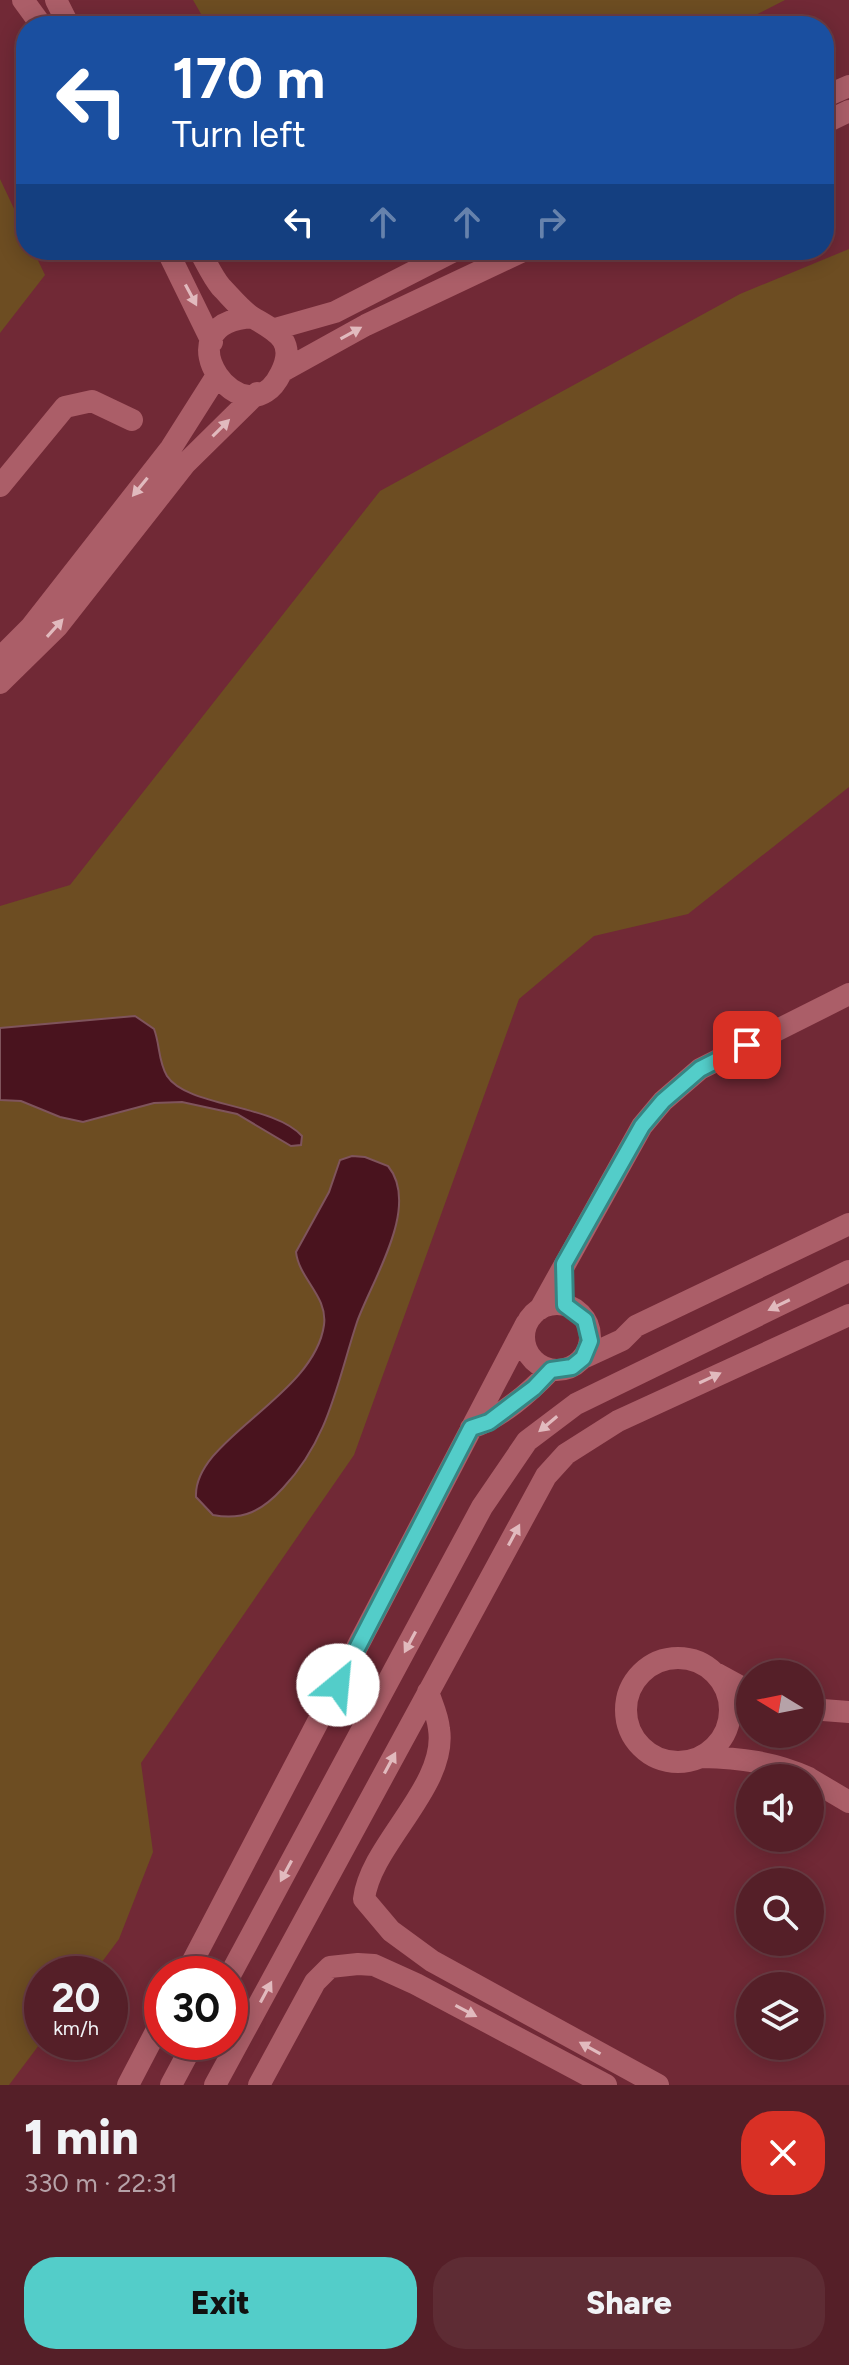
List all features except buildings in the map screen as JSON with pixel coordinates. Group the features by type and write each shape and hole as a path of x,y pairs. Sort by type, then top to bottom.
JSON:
{"street":[{"path":"172,260 212,342 211,366 216,377 234,391 257,393"},
{"path":"205,260 219,284 252,317 275,329 285,348 283,371"},
{"path":"275,329 335,312 436,260"},
{"path":"0,683 57,627 185,464 257,393 276,381 283,371 447,285 503,260"},
{"path":"212,342 228,323 252,317"},
{"path":"0,658 31,627 171,448 216,377"},
{"path":"0,486 65,407 92,401 132,420"},
{"path":"195,1956 471,1428 642,1126 663,1101 700,1069 849,994"},
{"path":"533,1316 527,1352 541,1367 551,1370 572,1367 583,1358 622,1340 636,1326 849,1224"},
{"path":"564,1264 565,1305"},
{"path":"240,1956 482,1507 527,1441 576,1404 849,1271"},
{"path":"533,1316 565,1305 578,1312 589,1330 590,1341 583,1358"},
{"path":"215,2085 546,1476 566,1454 618,1421 849,1315"},
{"path":"589,1330 636,1326"},
{"path":"471,1428 502,1412 551,1370"},
{"path":"717,1674 730,1704 729,1720 720,1741 702,1757 687,1762 654,1757 631,1734 626,1718 626,1702 642,1672 664,1661 688,1659 717,1674 736,1684"},
{"path":"428,1692 440,1731 434,1761 424,1789 366,1880 364,1899 391,1931 432,1961 658,2085"},
{"path":"824,1710 849,1712"},
{"path":"702,1757 772,1764"},
{"path":"824,1786 845,1797"},
{"path":"374,1965 392,1953 395,1945 391,1931"},
{"path":"416,1984 419,1966 432,1961"},
{"path":"259,2085 315,1982 330,1967 374,1965 416,1984 606,2085"},
{"path":"128,2085 144,2054"},
{"path":"171,2085 184,2060"}],"shaded area":[{"path":"193,0 785,0 754,16 202,16"},
{"path":"0,179 16,213 16,260 38,260 45,275 0,333"},
{"path":"849,249 849,787 688,914 594,936 519,999 354,1455 141,1763 153,1852 119,1939 106,1956 24,1956 24,2060 28,2060 9,2085 0,2085 0,906 70,885 380,491 740,294 822,260 834,260 834,255"},
{"path":"135,1016 154,1029 164,1070 177,1086 192,1094 271,1117 302,1136 301,1145 291,1146 237,1114 182,1102 154,1103 83,1122 60,1117 21,1101 0,1100 0,1028"},
{"path":"352,1156 365,1157 388,1166 397,1182 399,1201 397,1222 357,1322 330,1410 311,1450 276,1496 260,1508 243,1515 213,1515 196,1497 200,1476 213,1456 278,1396 316,1351 324,1325 322,1305 302,1271 296,1252 329,1192 340,1160"}],"route":[{"path":"338,1685 471,1428 489,1422 534,1388 551,1370 572,1367 587,1351 590,1341 585,1320 565,1305 564,1264 642,1126 663,1101 700,1069 747,1045"}]}
